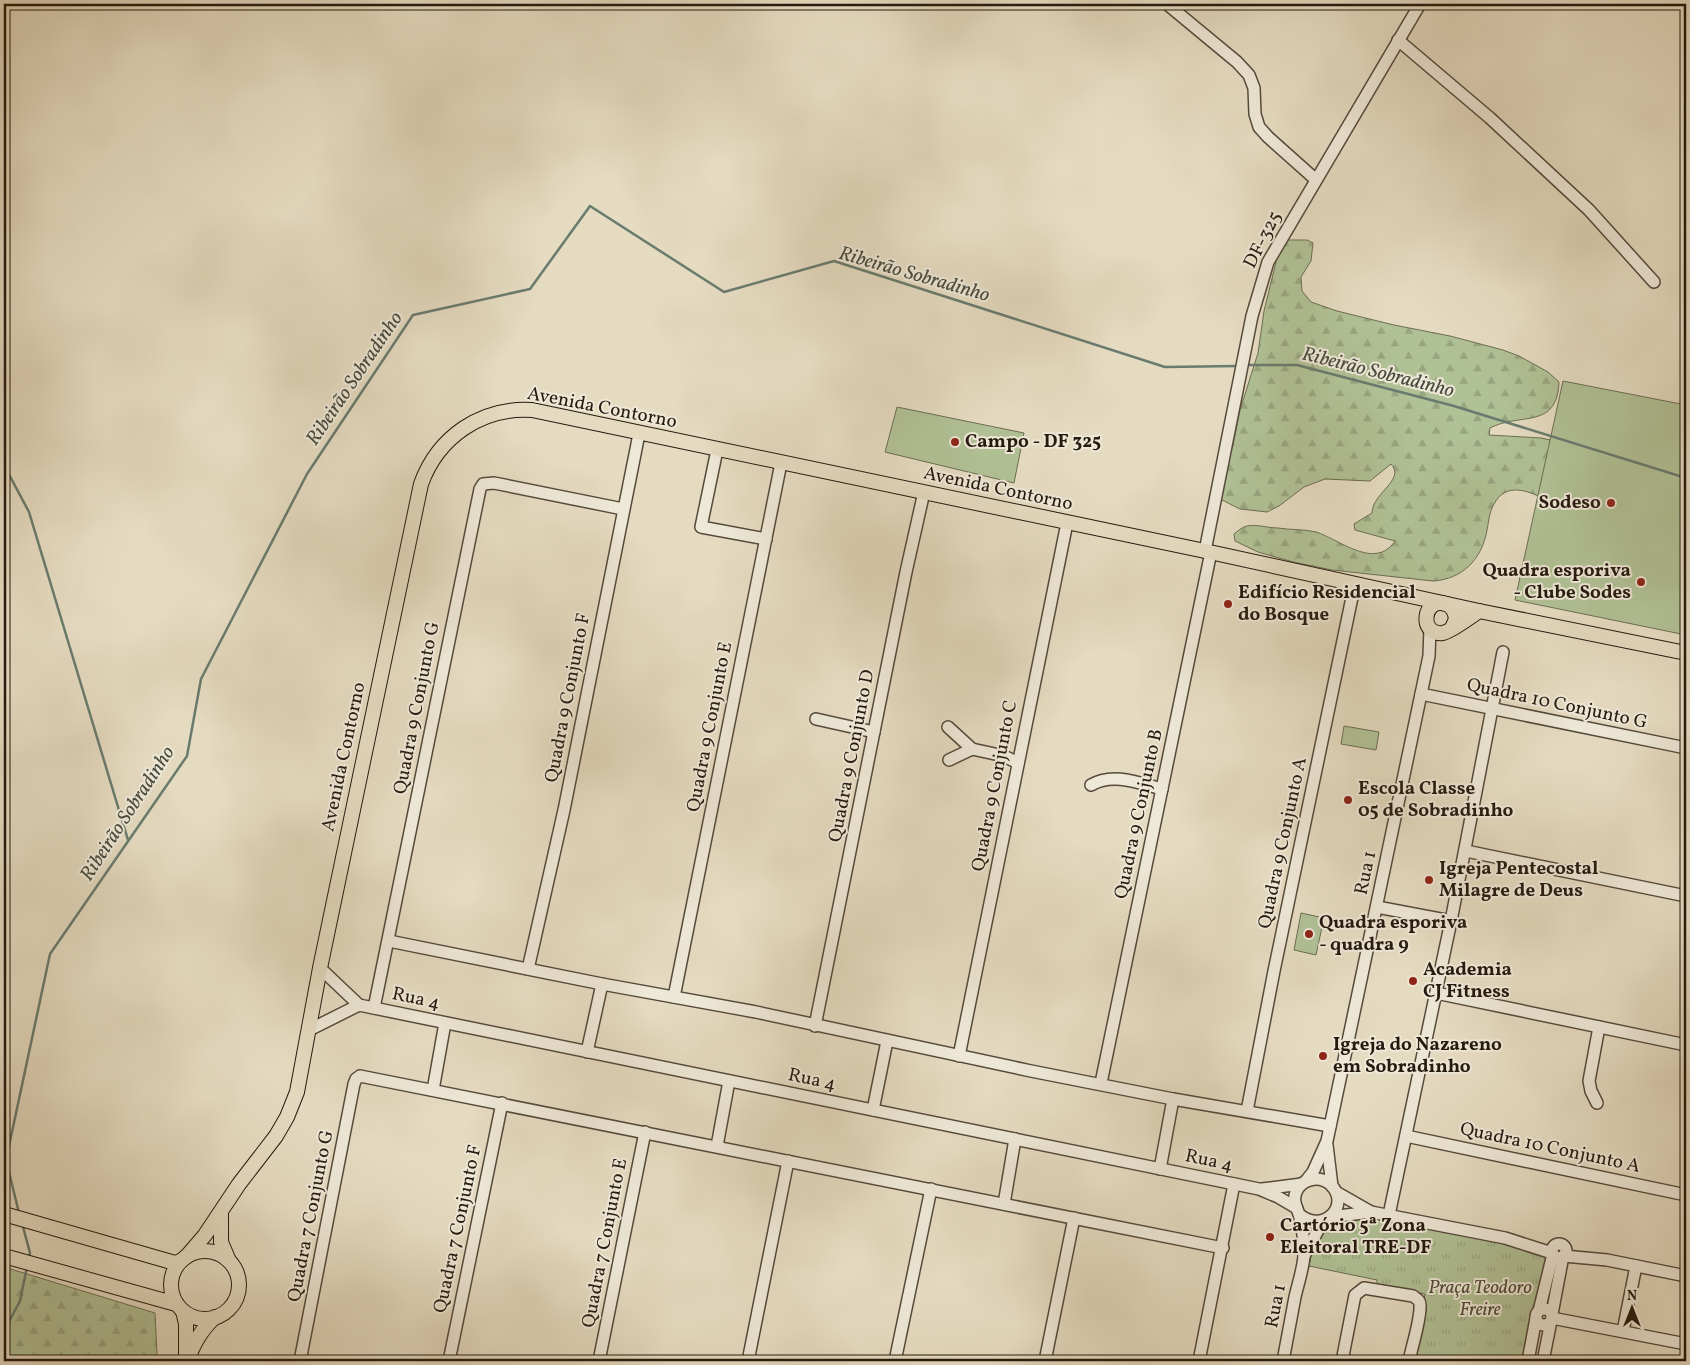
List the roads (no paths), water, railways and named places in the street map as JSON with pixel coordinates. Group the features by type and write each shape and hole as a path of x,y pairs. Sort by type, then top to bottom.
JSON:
{"main road":[{"name":"Avenida Contorno","path":"184,1258 205,1235 239,1184 276,1136 287,1117 297,1092 320,968 421,484 430,463 446,442 457,432 484,417 501,411 532,410 1355,583 1479,611 1686,653"},
{"path":"1406,594 1417,605 1437,632 1449,630 1479,611"},
{"path":"1428,622 1430,608 1444,603 1453,609 1456,619 1449,630"},
{"path":"186,1361 196,1338 215,1317 229,1308 238,1293 239,1282 236,1271 229,1261 221,1242 221,1211"},
{"path":"5,1214 174,1263 197,1252 209,1251 220,1254 229,1261"},
{"path":"8,1257 180,1307"},
{"path":"184,1258 171,1277 172,1295 180,1307 193,1317 204,1319 215,1317"},
{"path":"180,1307 187,1334 186,1361"}],"street":[{"path":"1167,4 1237,62 1249,75 1254,88 1255,114 1259,127 1316,179"},
{"name":"DF-325","path":"1208,552 1257,295 1268,262 1420,4"},
{"path":"1398,40 1490,118 1589,210 1654,282"},
{"name":"Quadra 9 Conjunto F","path":"528,969 566,800 639,434"},
{"path":"717,450 701,527 766,539"},
{"name":"Quadra 9 Conjunto E","path":"674,997 781,463"},
{"name":"Quadra 9 Conjunto G","path":"374,1008 477,496 483,484 494,484 623,509"},
{"name":"Quadra 9 Conjunto D","path":"816,1026 924,492"},
{"name":"Quadra 9 Conjunto C","path":"959,1056 1067,523"},
{"name":"Quadra 9 Conjunto B","path":"1101,1083 1162,789 1208,552"},
{"name":"Quadra 9 Conjunto A","path":"1247,1111 1355,583"},
{"name":"Rua 1","path":"1327,1141 1422,694 1429,656 1428,622"},
{"name":"Rua 1","path":"1429,656 1449,630"},
{"path":"1389,1215 1466,851 1503,652"},
{"name":"Quadra 10 Conjunto G","path":"1422,694 1686,748"},
{"path":"816,718 874,732"},
{"path":"948,727 972,749 1004,756 1018,763"},
{"path":"949,760 972,749"},
{"path":"1091,785 1106,779 1116,778 1162,789"},
{"path":"1466,851 1686,896"},
{"path":"1377,907 1451,922"},
{"path":"389,941 602,984 756,1012 887,1041 1173,1099 1330,1126"},
{"path":"309,1030 359,1005 320,968"},
{"path":"587,1052 602,984"},
{"path":"1436,993 1686,1045"},
{"name":"Rua 4","path":"359,1005 1259,1189"},
{"path":"445,1023 433,1090 1222,1248"},
{"path":"1597,1102 1591,1091 1589,1080 1599,1027"},
{"path":"873,1110 887,1041"},
{"name":"Quadra 7 Conjunto G","path":"300,1361 356,1078 363,1076 433,1090"},
{"path":"717,1146 729,1081"},
{"path":"1160,1169 1173,1099"},
{"name":"Quadra 7 Conjunto F","path":"449,1361 502,1104"},
{"name":"Quadra 7 Conjunto E","path":"599,1361 645,1132"},
{"name":"Quadra 10 Conjunto A","path":"1406,1136 1686,1195"},
{"path":"1004,1204 1015,1139"},
{"path":"1304,1258 1295,1194 1313,1172 1327,1141"},
{"path":"1304,1258 1326,1219 1337,1206 1329,1169 1327,1141"},
{"path":"748,1361 788,1161"},
{"path":"1259,1189 1320,1179 1371,1212"},
{"path":"1199,1361 1234,1184"},
{"path":"895,1361 931,1189"},
{"path":"1259,1189 1278,1197 1311,1222 1371,1212 1505,1238 1559,1252 1686,1276"},
{"path":"1045,1361 1074,1218"},
{"path":"1528,1361 1538,1314 1559,1252"},
{"path":"1543,1361 1552,1318 1559,1252"},
{"name":"Rua 1","path":"1283,1361 1304,1258"},
{"path":"1622,1331 1636,1266"},
{"path":"1342,1361 1355,1295 1364,1288 1413,1296 1418,1300 1420,1304 1419,1314 1409,1361"},
{"path":"1538,1314 1546,1309 1552,1318 1686,1344"}],"waterway":[{"name":"Ribeirão Sobradinho","path":"19,1213 6,1160 50,954 187,756 201,679 307,474 413,315 530,289 590,206 724,292 834,261 1165,367 1238,366"},
{"name":"Ribeirão Sobradinho","path":"1246,365 1297,365 1454,406 1686,478"},
{"path":"4,465 29,512 128,840"},
{"name":"Ribeirão Sobradinho","path":"22,1223 30,1253 28,1259"},
{"name":"Ribeirão Sobradinho","path":"4,1331 20,1301 27,1267"}],"place":[{"name":"Campo - DF 325","path":"955,442"},
{"name":"Sodeso","path":"1611,503"},
{"name":"Quadra esporiva - Clube Sodes","path":"1641,582"},
{"name":"Edifício Residencial do Bosque","path":"1228,604"},
{"name":"Escola Classe 05 de Sobradinho","path":"1348,800"},
{"name":"Igreja Pentecostal Milagre de Deus","path":"1429,880"},
{"name":"Quadra esporiva - quadra 9","path":"1309,934"},
{"name":"Academia CJ Fitness","path":"1413,981"},
{"name":"Igreja do Nazareno em Sobradinho","path":"1323,1056"},
{"name":"Cartório 5ª Zona Eleitoral TRE-DF","path":"1270,1237"}],"park label":[{"name":"Praça Teodoro Freire","path":"1480,1299"}]}
